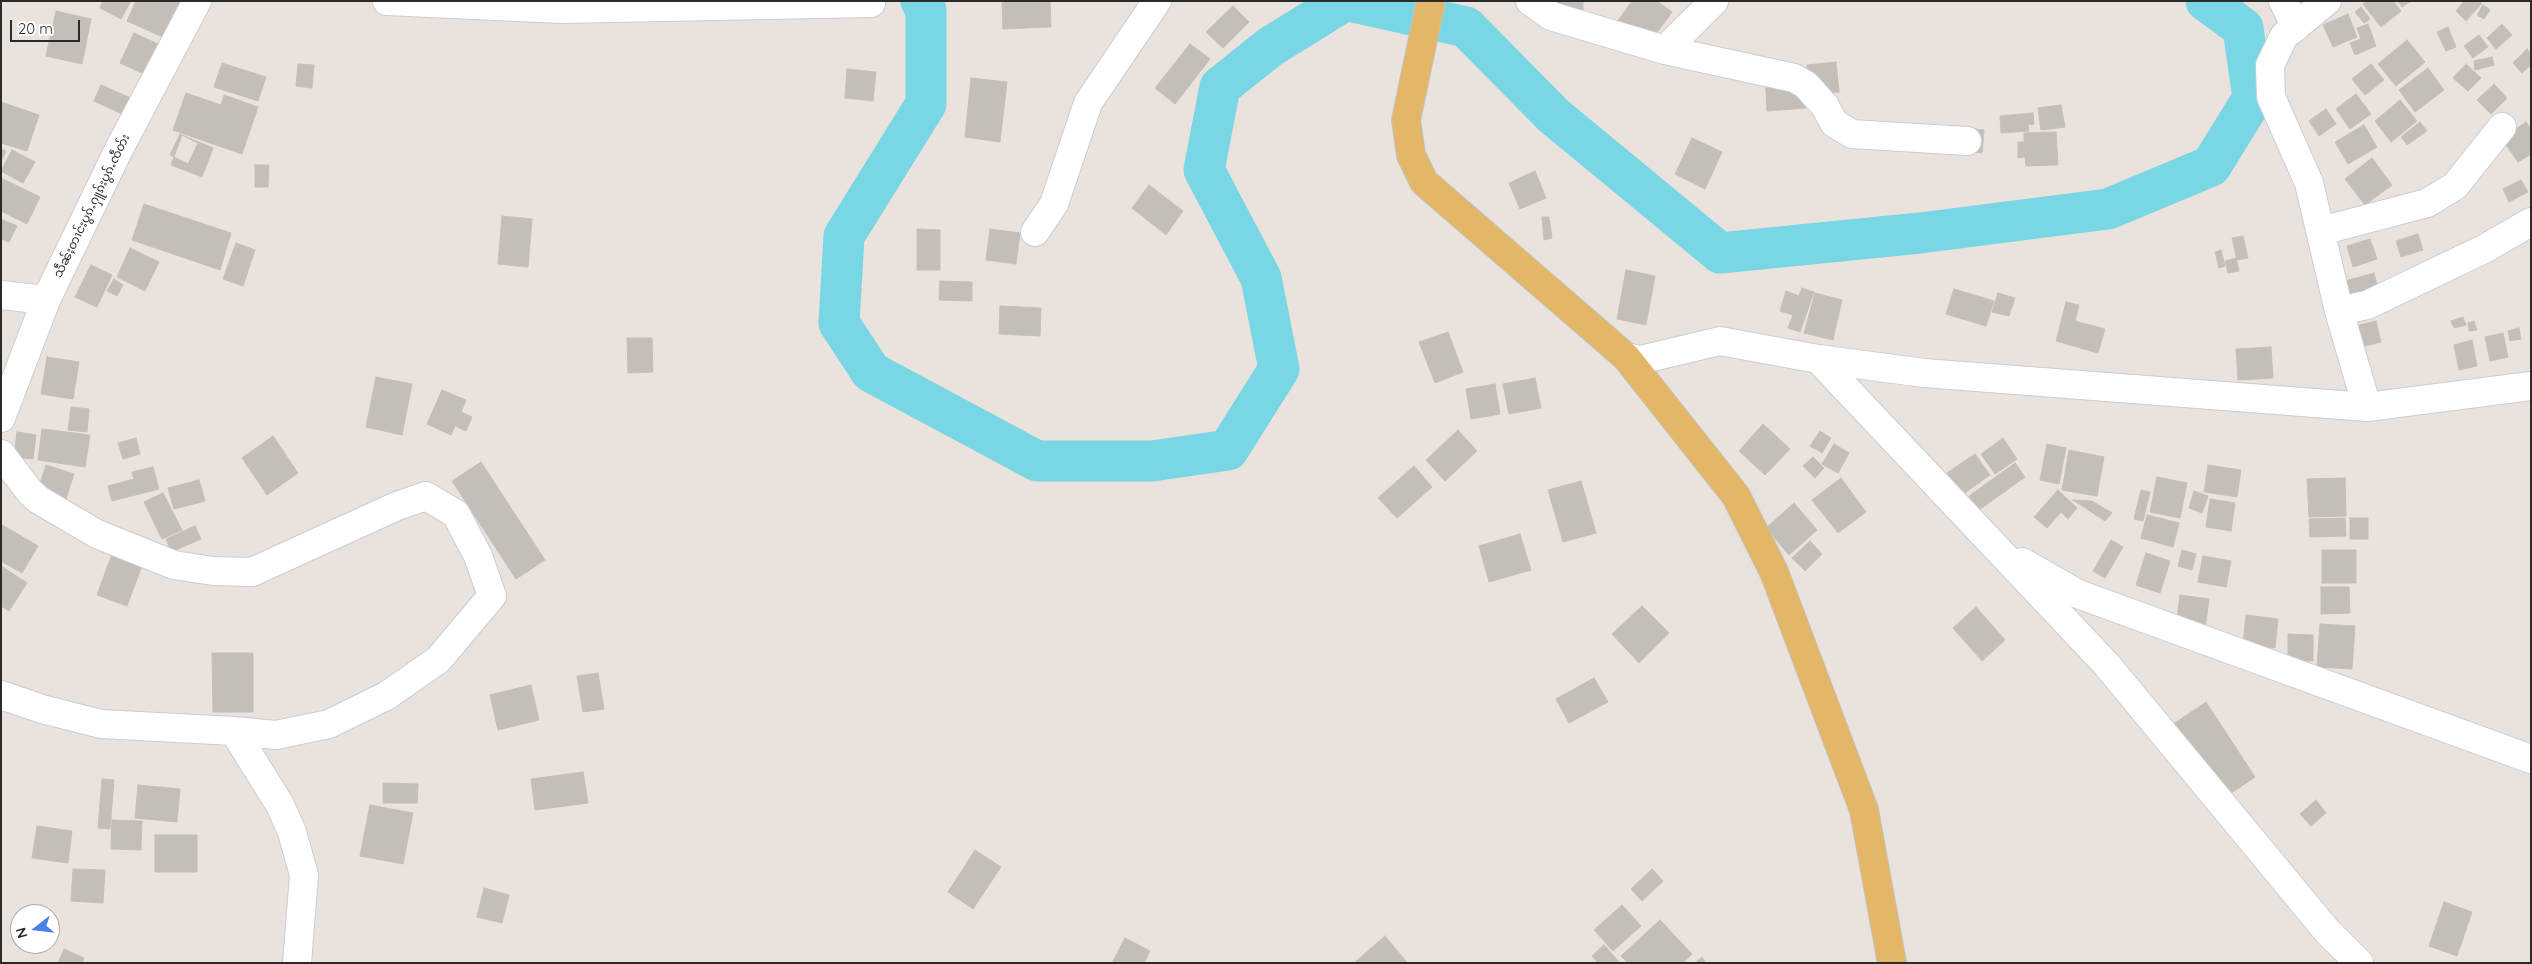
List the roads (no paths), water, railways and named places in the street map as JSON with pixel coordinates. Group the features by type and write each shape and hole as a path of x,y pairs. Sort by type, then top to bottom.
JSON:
{"main road":[{"path":"1430,1 1406,120 1411,155 1424,182 1626,357 1736,496 1774,572 1864,810 1892,963"}],"street":[{"name":"သဵၼ်ႈတၢင်းပွၵ်ႉႁူၵ်းပွၵ်ႉၸဵတ်း","path":"1,418 46,300 118,151 197,1"},
{"path":"387,1 561,9 871,3"},
{"path":"1035,232 1054,204 1088,103 1157,1"},
{"path":"1530,1 1551,16 1666,50 1794,78 1806,85 1819,99 1834,123 1852,134 1967,140"},
{"path":"1666,50 1714,1"},
{"path":"2283,1 2296,27"},
{"path":"2327,1 2284,36 2270,65 2271,97 2309,183 2339,311 2367,407"},
{"path":"2321,231 2427,203 2455,186 2502,127"},
{"path":"2339,311 2367,305 2484,249 2531,222"},
{"path":"1,295 46,300"},
{"path":"1626,357 1640,360 1720,341 1818,359 1944,375 2367,407 2531,386"},
{"path":"1818,359 2108,665 2327,931 2359,963"},
{"path":"1,454 30,492 39,500 97,534 174,565 213,571 252,572 397,506 426,496 456,514 478,556 492,596 438,660 386,696 329,724 276,735 101,724 42,709 1,695"},
{"path":"1997,548 2078,594 2531,759"},
{"path":"234,731 280,805 292,832 304,875 297,963"}],"waterway":[{"path":"921,1 926,10 926,104 844,236 839,323 871,372 1037,461 1152,461 1228,450 1279,369 1261,278 1204,170 1220,87 1270,47 1344,1"},
{"path":"1349,1 1466,27 1554,116 1720,253 1920,233 2108,209 2211,166 2253,98 2243,28 2206,1"}]}
